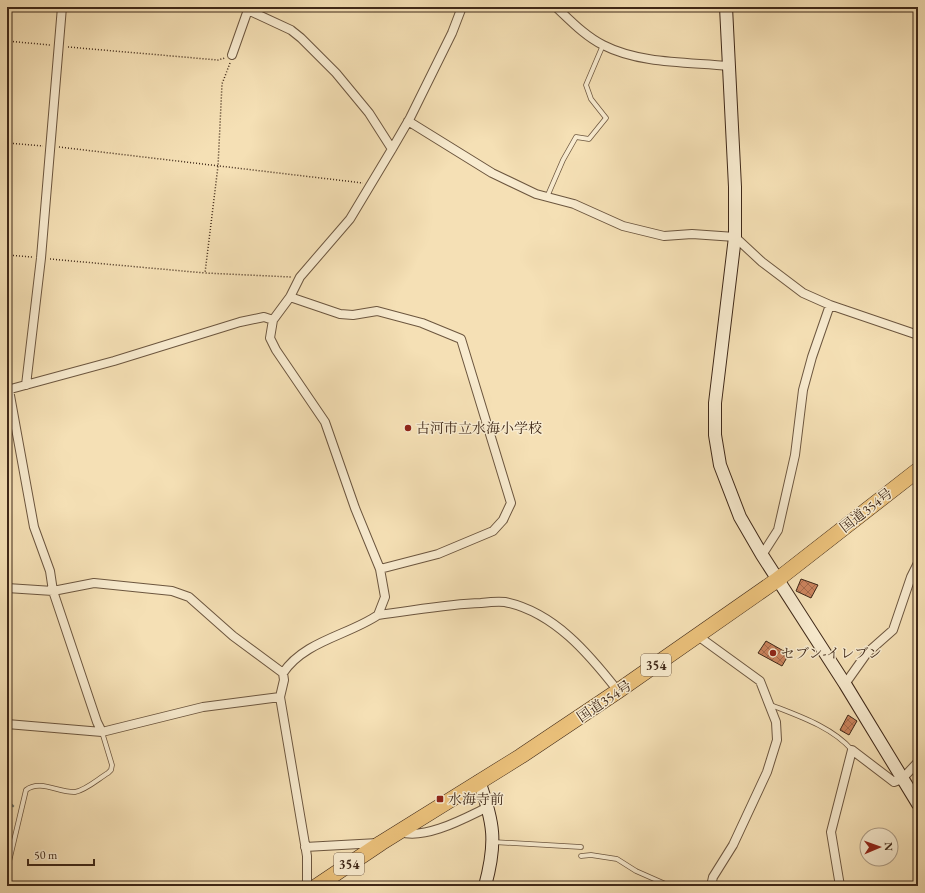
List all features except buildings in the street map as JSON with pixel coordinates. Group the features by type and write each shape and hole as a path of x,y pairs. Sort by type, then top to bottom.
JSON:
{"highway":[{"name":"国道354号","path":"317,886 399,831 521,756 618,692 777,580 918,470"}],"street":[{"path":"26,385 41,258 62,7"},
{"path":"378,615 385,597 380,568 355,508 325,422 276,350 270,338 273,320 290,297 300,277 350,219 392,149 408,121 452,33 462,7"},
{"path":"556,7 586,35 603,45 625,54 729,66"},
{"path":"726,7 735,187 734,236 715,403 715,435 720,465 740,517 762,555 845,684 918,804"},
{"path":"232,55 248,9 291,30 336,73 369,114 392,149"},
{"path":"408,121 492,173 536,194 574,204 623,226 664,236 692,234 734,236 762,262 803,294 830,305 918,335"},
{"path":"290,297 340,314 353,315 377,311 422,324 461,339 512,503 503,520 493,531 438,554 380,568"},
{"path":"762,555 778,530 795,455 803,390 812,357 830,305"},
{"path":"102,732 97,722 53,591 50,571 34,527 8,390 114,361 240,322 264,317 273,320"},
{"path":"845,684 868,653 893,630 918,563"},
{"path":"7,588 53,591 94,583 172,591 189,597 233,636 283,673 284,680 280,697 305,847 307,886"},
{"path":"283,673 292,662 320,643 378,615 468,603 504,602 529,609 557,627 575,641 598,666 618,692"},
{"path":"698,636 760,681 771,705 776,722 777,740 774,753 745,821 714,877 711,886"},
{"path":"7,724 102,732 203,707 280,697"},
{"path":"840,886 831,832 852,750 894,782 902,779 918,762"},
{"path":"479,781 488,806 493,827 493,842 485,886"},
{"path":"399,831 406,834 420,833 445,826 488,806"},
{"path":"305,847 369,842 381,843"}],"lane":[{"path":"547,197 563,160 576,137 589,138 606,118 591,99 586,85 603,45"},
{"path":"771,705 832,733 844,741 852,750"},
{"path":"7,870 26,790 31,786 39,786 75,792 81,790 108,773 111,770 112,765 102,732"},
{"path":"493,842 582,847"},
{"path":"581,856 591,855 617,859 636,871 670,886"}],"path":[{"path":"7,41 218,60 232,55"},
{"path":"205,273 218,166 222,84 232,55"},
{"path":"7,143 51,146 371,184"},
{"path":"7,255 205,273 300,277"}],"waterway":[{"path":"7,802 13,806"}],"place":[{"name":"古河市立水海小学校","path":"408,428"},
{"name":"セブン-イレブン","path":"773,653"},
{"name":"水海寺前","path":"440,799"}]}
